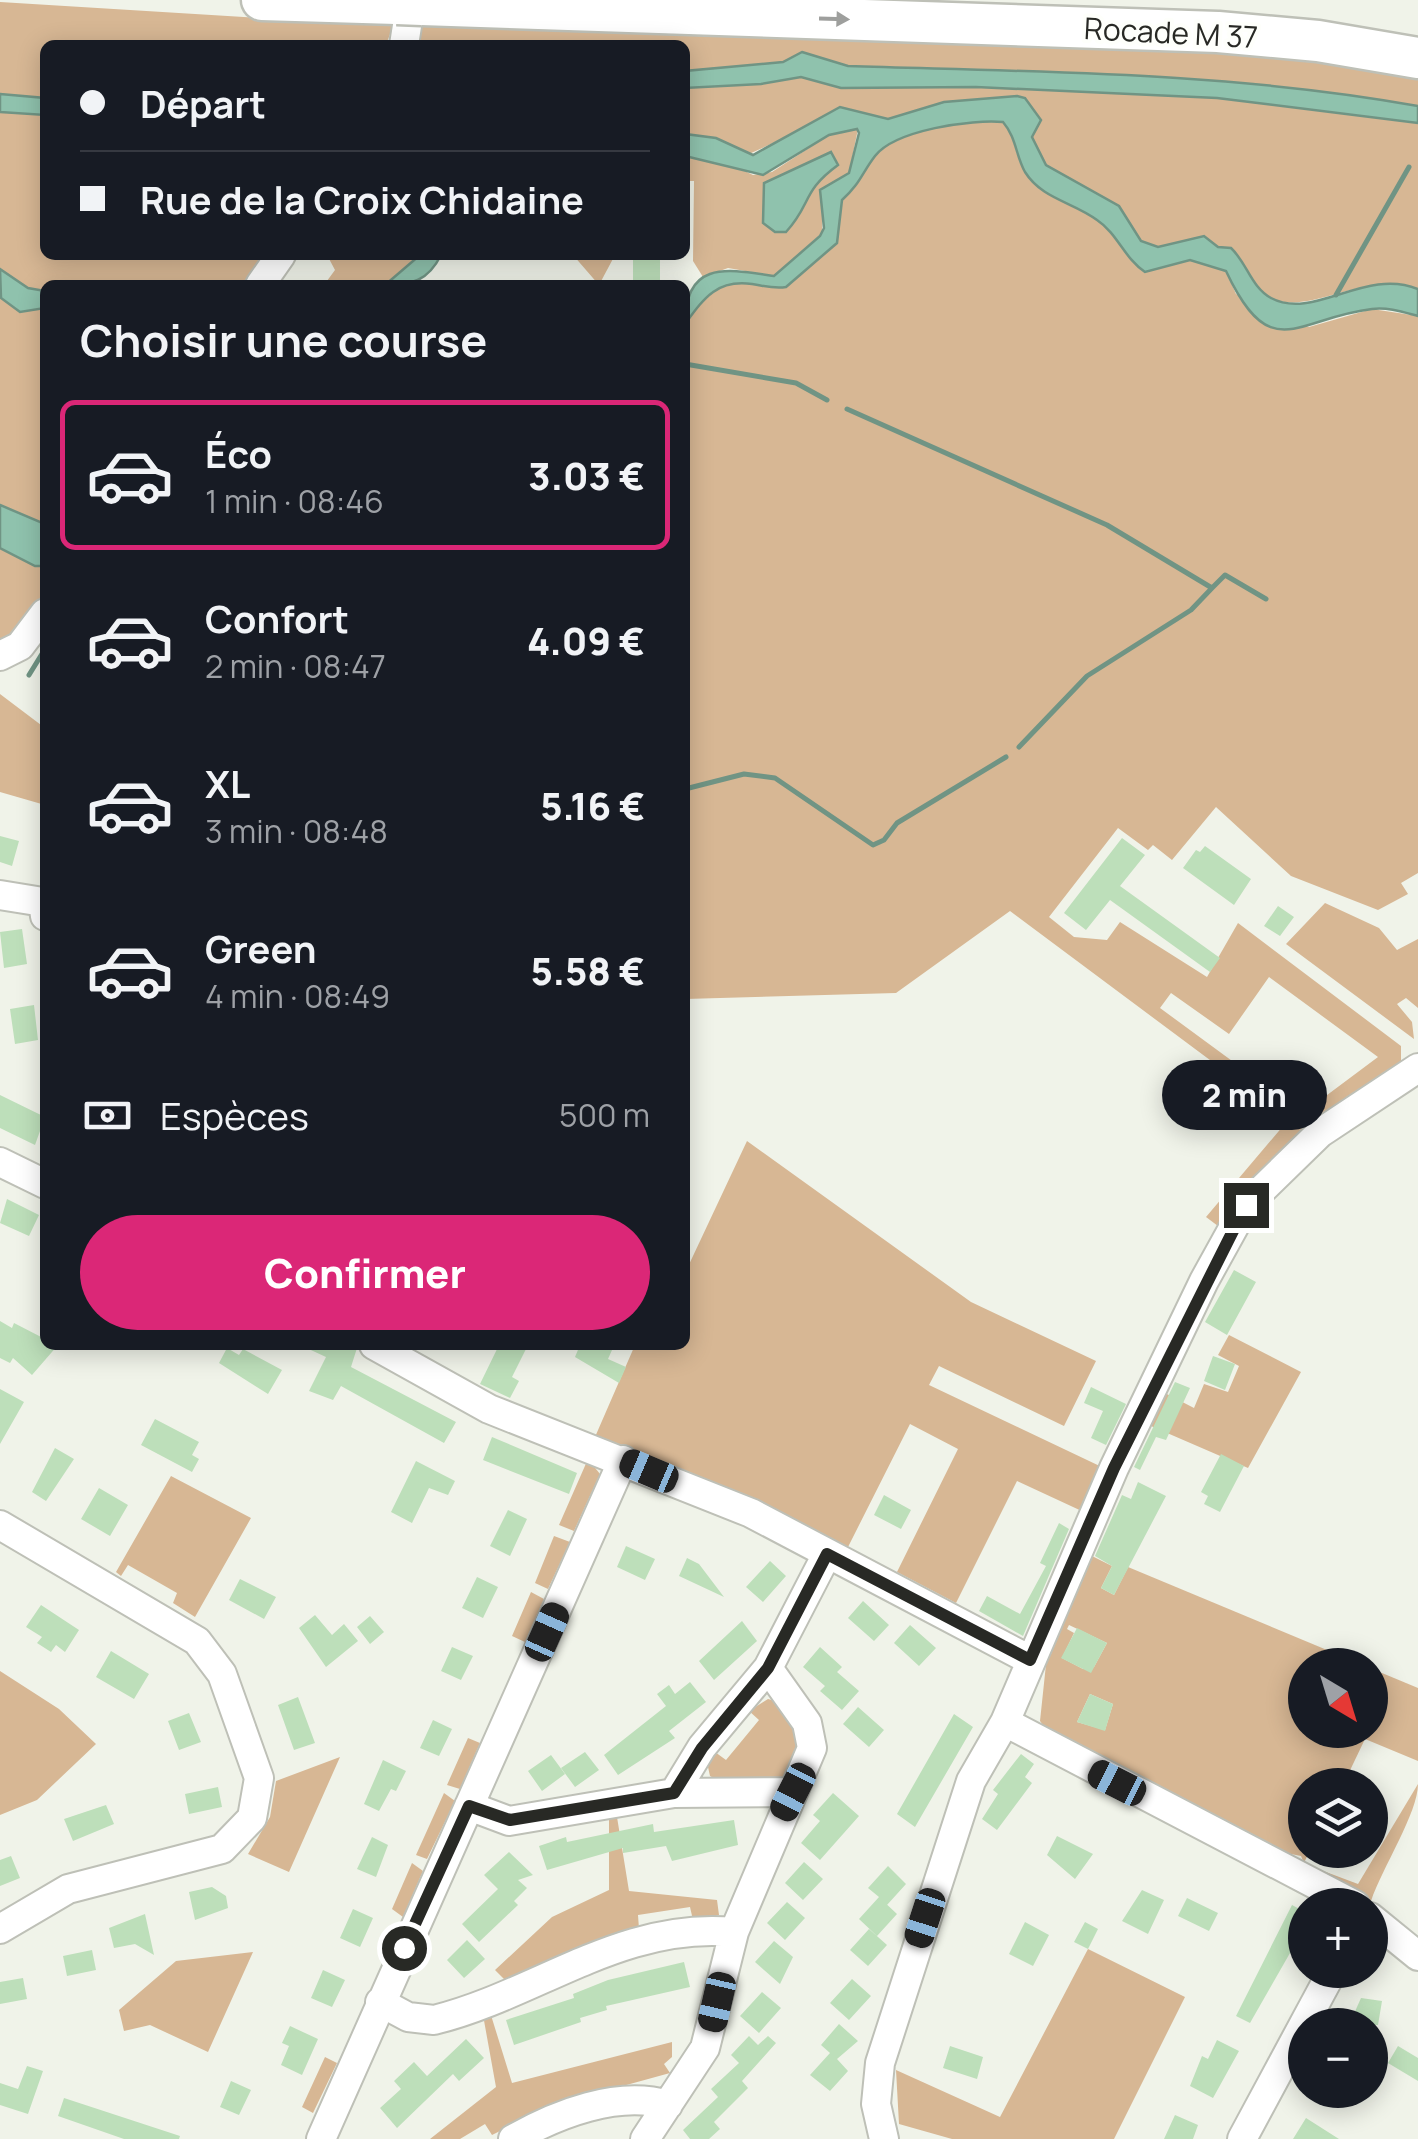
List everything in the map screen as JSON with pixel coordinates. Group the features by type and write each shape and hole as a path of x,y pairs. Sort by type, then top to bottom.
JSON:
{"highway":[{"name":"Rocade M 37","path":"262,0 1218,32 1318,41 1418,58"},
{"name":"Rocade M 37","path":"1066,0 1218,6 1418,30"}],"street":[{"path":"405,40 410,3"},
{"path":"0,656 20,646 40,619"},
{"path":"0,895 40,906"},
{"path":"884,2139 876,2104 880,2063 971,1781 1005,1722 1114,1468 1246,1205 1320,1133 1418,1068"},
{"path":"0,1162 40,1182"},
{"path":"383,1350 489,1409 751,1513 1030,1660"},
{"path":"321,2139 624,1460"},
{"path":"0,1525 198,1641 222,1674 259,1778 252,1818 222,1849 68,1890 0,1930"},
{"path":"674,1793 702,1748 768,1668 827,1554"},
{"path":"644,2139 705,2048 734,1932 812,1748 810,1733 768,1668"},
{"path":"1005,1722 1322,1888"},
{"path":"469,1806 510,1820 674,1793 793,1792"},
{"path":"1388,1931 1418,1956"},
{"path":"380,2002 408,2018 434,2020 604,1950 683,1934 734,1932"},
{"path":"1242,2139 1323,1988"},
{"path":"513,2139 552,2118 623,2100 668,2104"}],"shaded area":[{"path":"0,2 393,26 388,40 40,40 40,260 266,260 252,280 40,280 40,607 28,624 0,646"},
{"path":"421,25 1177,50 1311,62 1418,78 1418,289 1398,284 1377,285 1315,300 1279,301 1259,288 1232,248 1218,247 1204,236 1157,247 1141,241 1119,206 1046,165 1032,137 1041,121 1025,98 944,102 888,119 840,107 749,154 716,138 690,135 690,40 415,40"},
{"path":"802,52 848,66 1062,72 1276,86 1418,106 1418,123 1217,98 976,87 841,88 801,77 761,84 690,88 690,71 783,62"},
{"path":"0,94 40,98 40,115 0,112"},
{"path":"1025,98 1041,120 1032,137 1046,165 1119,206 1141,241 1158,247 1204,236 1218,247 1231,248 1264,293 1287,303 1305,303 1379,284 1418,289 1418,316 1372,309 1304,326 1272,328 1257,319 1242,301 1226,271 1190,260 1145,272 1104,226 1032,181 1003,122 989,122 935,128 885,147 842,200 837,243 786,287 729,284 712,292 690,318 690,295 701,279 725,271 774,276 820,236 824,228 820,190 849,173 859,133 857,129 829,135 763,175 690,157 690,135 716,138 753,155 840,107 888,119 944,102"},
{"path":"1003,121 1032,181 1097,219 1145,272 1190,260 1226,271 1236,294 1309,327 1372,309 1418,316 1418,873 1401,883 1408,894 1378,910 1291,876 1216,807 1172,860 1153,845 1148,850 1118,828 1049,917 1074,937 1107,940 1120,922 1207,977 1238,923 1401,1046 1401,1067 1222,1229 1206,1217 1289,1119 1010,911 896,993 690,999 690,318 713,292 729,284 786,287 826,251 837,232 842,200 875,156 899,139 949,126","holes":["1269,977 1378,1057 1303,1113 1160,1008 1171,993 1229,1034"]},
{"path":"858,129 849,173 823,188 822,233 774,276 728,268 703,277 693,261 694,181 690,181 690,157 728,163 753,175 772,172 829,135"},
{"path":"831,152 838,165 818,183 786,232 775,232 763,223 764,183"},
{"path":"330,260 414,260 391,280 328,280 335,270"},
{"path":"414,260 438,260 418,280 391,280"},
{"path":"577,260 612,260 602,280 595,280"},
{"path":"0,269 28,288 40,290 40,309 20,312 1,298"},
{"path":"0,505 40,522 40,566 0,548"},
{"path":"0,694 40,724 40,804 0,792"},
{"path":"1325,903 1379,928 1397,950 1418,939 1418,1008 1406,998 1397,1004 1412,1022 1414,1039 1286,944"},
{"path":"747,1141 971,1302 1096,1361 1064,1426 939,1366 929,1385 1106,1469 1086,1513 1017,1481 956,1603 897,1572 958,1449 910,1424 848,1547 747,1495 595,1437 633,1350 690,1350 690,1262"},
{"path":"1229,1335 1301,1372 1248,1468 1144,1423 1161,1391 1194,1408 1204,1384 1228,1392 1239,1366 1218,1355"},
{"path":"588,1459 600,1474 574,1531 559,1525"},
{"path":"171,1476 251,1518 195,1617 173,1603 177,1593 128,1565 121,1576 116,1572"},
{"path":"554,1536 570,1542 548,1589 535,1583"},
{"path":"1086,1553 1112,1566 1101,1588 1114,1595 1128,1567 1322,1648 1288,1648 1288,1748 1361,1748 1351,1768 1288,1768 1286,1853 1046,1729 1040,1721 1047,1655 1052,1653 1048,1650","holes":["1069,1625 1107,1643 1094,1667 1087,1663 1083,1669 1062,1658 1074,1633 1067,1629","1090,1694 1113,1704 1105,1730 1077,1722"]},
{"path":"531,1592 544,1599 525,1642 512,1636"},
{"path":"0,1671 59,1709 96,1744 37,1800 0,1815"},
{"path":"1388,1676 1418,1688 1418,1761 1387,1748"},
{"path":"768,1699 789,1713 799,1736 796,1761 789,1772 768,1782 728,1782 710,1776 708,1767 715,1752 726,1760 759,1720 749,1711"},
{"path":"468,1738 480,1743 460,1789 447,1785"},
{"path":"340,1757 289,1872 248,1854 270,1817 276,1781"},
{"path":"1418,1784 1412,1810 1388,1863 1388,1834"},
{"path":"444,1793 455,1801 427,1859 416,1855"},
{"path":"617,1817 629,1891 717,1900 719,1915 693,1920 690,1907 638,1915 639,1929 505,1980 495,1970 552,1917 609,1890 609,1818"},
{"path":"412,1863 423,1871 403,1917 392,1909"},
{"path":"1368,1868 1386,1868 1376,1888 1349,1888 1318,1869 1358,1884"},
{"path":"1088,1949 1185,1997 1114,2139 952,2139 899,2124 896,2070 1000,2117"},
{"path":"253,1952 208,2052 150,2025 124,2031 119,2010 176,1961"},
{"path":"490,2012 512,2083 672,2042 672,2057 664,2064 670,2073 550,2106 492,2135 485,2124 460,2139 430,2139 496,2087 483,2015"},
{"path":"325,2057 337,2063 313,2113 302,2107"}],"building":[{"path":"633,260 660,260 660,280 633,280"},
{"path":"0,836 19,841 12,866 0,862"},
{"path":"1122,838 1145,855 1120,886 1220,958 1210,972 1110,900 1086,930 1064,913"},
{"path":"1205,846 1251,879 1234,905 1183,868 1196,850 1200,852"},
{"path":"1278,906 1294,917 1280,936 1264,926"},
{"path":"22,929 27,964 4,968 0,932"},
{"path":"34,1005 38,1040 15,1044 10,1009"},
{"path":"0,1095 40,1115 35,1145 0,1128"},
{"path":"7,1199 39,1215 29,1236 0,1223"},
{"path":"1234,1270 1256,1282 1227,1335 1205,1322"},
{"path":"0,1321 12,1328 14,1323 40,1336 40,1350 54,1350 32,1375 13,1358 10,1363 0,1358"},
{"path":"226,1350 239,1355 245,1350 282,1370 268,1394 219,1363"},
{"path":"311,1350 356,1350 351,1367 456,1422 444,1443 341,1386 333,1400 309,1391 326,1357"},
{"path":"497,1350 526,1350 512,1377 519,1381 510,1398 480,1384"},
{"path":"578,1350 612,1350 608,1359 626,1367 619,1383 575,1357"},
{"path":"1213,1356 1235,1364 1225,1390 1204,1381"},
{"path":"1175,1382 1190,1388 1166,1440 1156,1437 1140,1470 1134,1467"},
{"path":"1091,1387 1126,1404 1106,1445 1091,1438 1103,1411 1084,1403"},
{"path":"0,1389 24,1402 0,1444"},
{"path":"155,1419 199,1442 192,1455 199,1459 192,1472 141,1445"},
{"path":"492,1437 577,1473 569,1494 483,1460"},
{"path":"55,1448 74,1459 46,1501 32,1492"},
{"path":"1221,1454 1244,1466 1220,1512 1204,1504 1208,1496 1201,1492"},
{"path":"416,1461 455,1481 448,1495 429,1488 412,1523 391,1512"},
{"path":"1138,1482 1166,1496 1114,1595 1101,1588 1112,1566 1095,1556 1122,1495 1131,1499"},
{"path":"99,1488 128,1505 110,1536 81,1519"},
{"path":"884,1495 911,1510 901,1529 874,1515"},
{"path":"508,1510 527,1519 510,1556 490,1546"},
{"path":"1059,1523 1069,1529 1023,1636 979,1611 987,1596 1020,1614 1046,1566 1040,1563"},
{"path":"626,1546 655,1559 645,1580 617,1567"},
{"path":"687,1558 699,1564 724,1597 679,1576"},
{"path":"770,1561 786,1576 763,1602 746,1587"},
{"path":"477,1577 498,1587 483,1618 462,1608"},
{"path":"240,1579 276,1597 264,1619 229,1600"},
{"path":"863,1601 889,1625 874,1641 848,1618"},
{"path":"41,1605 79,1630 65,1652 56,1645 51,1652 37,1643 42,1637 26,1627"},
{"path":"315,1615 332,1635 344,1624 358,1641 326,1667 299,1628"},
{"path":"370,1616 384,1632 370,1644 357,1627"},
{"path":"742,1621 757,1641 714,1680 699,1661"},
{"path":"910,1625 936,1648 919,1666 894,1643"},
{"path":"1077,1628 1107,1643 1091,1673 1061,1658"},
{"path":"452,1647 473,1656 461,1680 441,1671"},
{"path":"820,1647 842,1667 837,1672 859,1691 842,1710 820,1691 825,1686 803,1667"},
{"path":"111,1651 149,1674 134,1699 96,1677"},
{"path":"690,1682 706,1702 669,1731 675,1738 618,1775 604,1755 666,1706 657,1694 669,1685 675,1694"},
{"path":"1090,1694 1113,1704 1105,1731 1077,1722"},
{"path":"298,1697 315,1743 294,1750 278,1705"},
{"path":"858,1707 884,1730 869,1747 843,1724"},
{"path":"189,1713 201,1742 179,1750 168,1721"},
{"path":"954,1714 973,1727 915,1827 897,1814"},
{"path":"433,1720 452,1729 439,1756 420,1748"},
{"path":"585,1752 599,1770 575,1787 561,1768"},
{"path":"1021,1754 1034,1764 1025,1777 1032,1783 997,1830 982,1819 998,1794 993,1790"},
{"path":"551,1755 565,1774 542,1791 528,1771"},
{"path":"383,1760 406,1771 379,1811 364,1804"},
{"path":"218,1787 222,1807 189,1814 185,1794"},
{"path":"833,1793 859,1816 820,1860 801,1843 820,1821 813,1815"},
{"path":"106,1805 114,1824 73,1841 64,1819"},
{"path":"734,1820 738,1845 672,1861 666,1846 623,1853 623,1848 547,1870 539,1846 566,1837 567,1842 653,1824 654,1832"},
{"path":"1057,1836 1093,1854 1075,1879 1047,1855"},
{"path":"372,1837 388,1845 376,1877 357,1869"},
{"path":"509,1852 533,1875 518,1880 527,1888 514,1901 518,1905 479,1942 462,1924 498,1889 484,1875"},
{"path":"11,1856 20,1878 0,1886 0,1860"},
{"path":"804,1862 823,1879 803,1900 785,1883"},
{"path":"888,1866 906,1884 887,1905 897,1914 877,1936 859,1919 879,1897 868,1888"},
{"path":"212,1887 226,1896 228,1908 195,1920 189,1892"},
{"path":"1142,1890 1164,1900 1148,1934 1122,1921"},
{"path":"1187,1898 1218,1913 1209,1931 1178,1916"},
{"path":"787,1902 805,1918 785,1940 767,1923"},
{"path":"353,1909 373,1918 360,1947 340,1938"},
{"path":"1288,1913 1288,1956 1250,2023 1236,2016"},
{"path":"145,1914 154,1955 135,1944 114,1948 109,1928"},
{"path":"1025,1922 1049,1935 1033,1966 1009,1954"},
{"path":"1085,1922 1098,1929 1088,1949 1074,1942"},
{"path":"869,1929 887,1945 868,1966 850,1950"},
{"path":"467,1940 485,1959 464,1978 447,1960"},
{"path":"774,1941 793,1957 780,1984 755,1962"},
{"path":"92,1950 96,1970 67,1976 63,1956"},
{"path":"684,1962 690,1987 606,2006 607,2010 580,2018 581,2022 514,2045 506,2020 574,1998 573,1994 608,1980"},
{"path":"323,1970 345,1980 332,2007 311,1998"},
{"path":"23,1978 27,1999 0,2004 0,1982"},
{"path":"852,1979 871,1996 849,2020 830,2003"},
{"path":"762,1992 781,2008 759,2033 740,2016"},
{"path":"1361,1998 1382,2001 1381,2008 1357,2008"},
{"path":"839,2024 858,2041 837,2059 848,2071 830,2091 810,2075 830,2053 821,2045"},
{"path":"290,2026 318,2039 302,2075 281,2065 289,2046 282,2043"},
{"path":"749,2036 758,2045 768,2036 776,2043 742,2081 748,2088 714,2122 720,2129 709,2139 690,2139 683,2130 718,2097 711,2089 739,2063 731,2055"},
{"path":"466,2039 484,2058 459,2081 453,2074 397,2128 380,2108 401,2089 394,2081 414,2062 427,2076"},
{"path":"1217,2040 1239,2051 1213,2098 1190,2086 1202,2056 1208,2059"},
{"path":"950,2046 983,2057 977,2079 943,2068"},
{"path":"1398,2046 1418,2058 1418,2081 1388,2063"},
{"path":"27,2066 43,2071 28,2114 0,2105 0,2083 18,2089"},
{"path":"231,2081 251,2090 239,2115 220,2107"},
{"path":"64,2098 180,2136 179,2139 124,2139 58,2116"},
{"path":"1175,2115 1198,2125 1193,2139 1164,2139"},
{"path":"1306,2118 1339,2139 1293,2139"}],"waterway":[{"path":"1336,295 1409,167"},
{"path":"690,365 796,383 827,400"},
{"path":"847,409 1107,525 1212,588 1225,575 1266,599"},
{"path":"1019,747 1087,676 1191,610 1212,588"},
{"path":"29,675 40,657"},
{"path":"690,788 744,774 775,778 873,845 884,840 897,823 1006,757"}],"route":[{"path":"404,1948 469,1806 500,1820 510,1820 674,1793 702,1748 768,1668 827,1554 1030,1660 1114,1468 1204,1281 1246,1205"}]}
